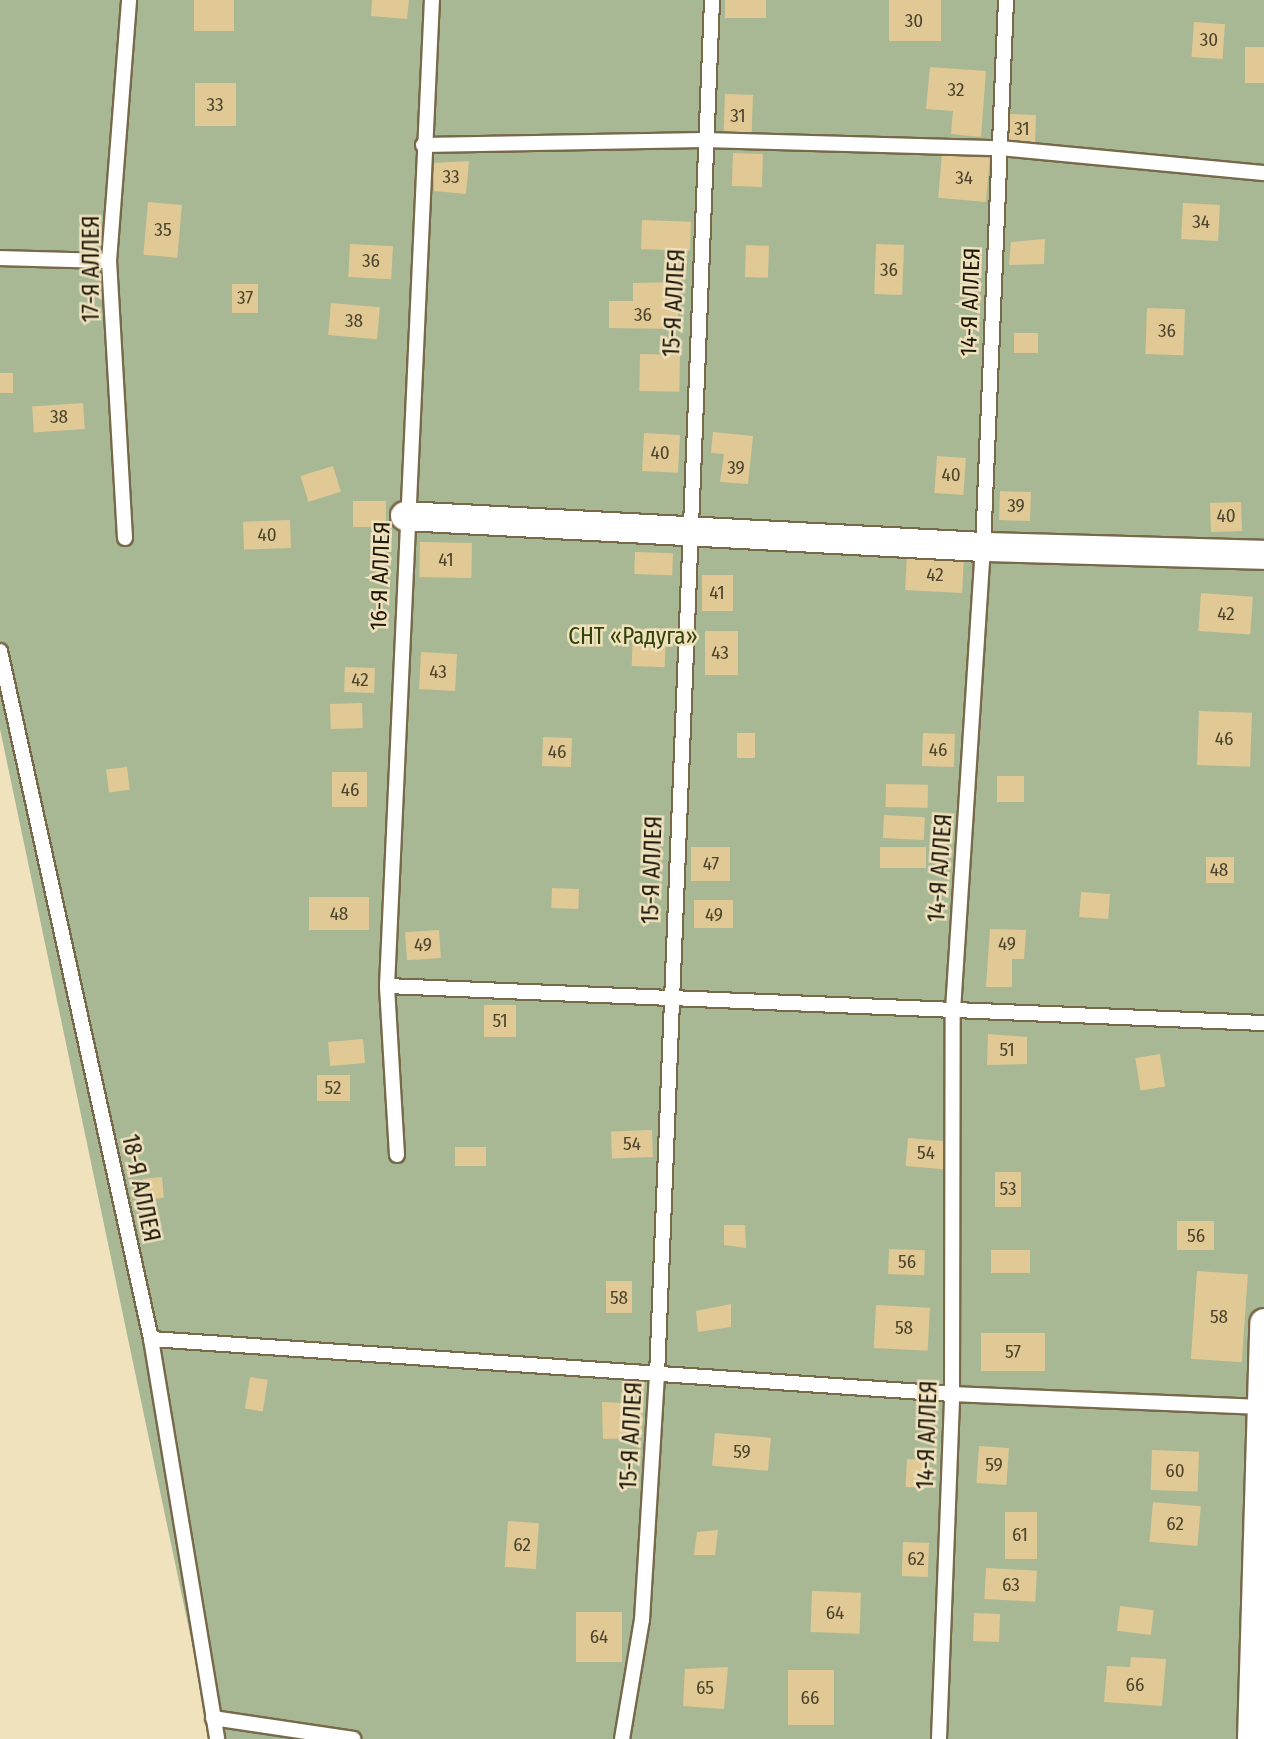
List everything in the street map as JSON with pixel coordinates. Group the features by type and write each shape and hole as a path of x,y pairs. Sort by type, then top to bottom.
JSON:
{"street":[{"path":"405,516 686,528 983,547 1264,555"},
{"path":"1252,1739 1264,1323"}],"lane":[{"name":"17-Я АЛЛЕЯ","path":"125,538 109,261 129,0"},
{"name":"16-Я АЛЛЕЯ","path":"397,1155 387,986 405,516 432,0"},
{"name":"15-Я АЛЛЕЯ","path":"622,1739 642,1620 657,1376 686,528 712,0"},
{"name":"14-Я АЛЛЕЯ","path":"939,1739 952,1394 953,1010 983,547 1006,0"},
{"path":"423,145 704,140 999,148 1264,173"},
{"path":"0,258 109,261"},
{"name":"18-Я АЛЛЕЯ","path":"0,651 151,1339 217,1739"},
{"path":"387,986 670,994 953,1010 1264,1023"},
{"path":"151,1339 657,1376 952,1394 1262,1407"},
{"path":"214,1718 353,1739"}],"green space":[{"name":"СНТ «Радуга»","path":"0,0 1264,0 1264,1739 212,1739 0,729"}],"building":[{"path":"194,0 234,0 234,31 194,31"},
{"path":"372,0 409,0 407,19 371,16"},
{"path":"725,0 766,0 766,18 725,18"},
{"path":"889,0 941,0 941,41 889,41"},
{"path":"1194,22 1225,24 1222,59 1192,57"},
{"path":"1245,47 1264,47 1264,83 1245,83"},
{"path":"930,67 986,71 981,137 951,134 953,111 926,109"},
{"path":"195,83 236,83 236,126 195,126"},
{"path":"725,94 753,95 751,138 723,137"},
{"path":"1008,114 1036,115 1035,145 1007,144"},
{"path":"733,153 763,154 762,187 732,186"},
{"path":"942,154 990,158 986,202 938,198"},
{"path":"469,161 466,194 434,191 434,163"},
{"path":"148,202 182,205 177,258 143,255"},
{"path":"1183,203 1220,205 1218,241 1181,239"},
{"path":"642,220 691,222 690,251 641,249"},
{"path":"1045,239 1044,264 1009,265 1011,242"},
{"path":"350,244 393,246 391,279 348,277"},
{"path":"876,244 904,245 902,295 874,294"},
{"path":"746,245 769,246 768,278 745,277"},
{"path":"678,282 678,329 609,328 609,301 633,301 633,283"},
{"path":"232,284 258,284 258,313 232,313"},
{"path":"331,303 380,307 377,339 328,335"},
{"path":"1147,308 1185,309 1183,355 1145,354"},
{"path":"1014,333 1038,333 1038,353 1014,353"},
{"path":"640,354 680,355 679,392 639,391"},
{"path":"0,373 13,373 13,393 0,393"},
{"path":"83,403 85,429 34,432 32,407"},
{"path":"713,432 753,436 748,484 720,482 724,454 711,453"},
{"path":"644,433 680,435 678,473 642,471"},
{"path":"937,456 966,458 963,495 934,493"},
{"path":"333,466 341,492 308,502 300,476"},
{"path":"1000,491 1031,492 1030,521 999,520"},
{"path":"353,501 386,501 386,527 353,527"},
{"path":"1241,502 1242,531 1211,532 1210,503"},
{"path":"290,520 291,548 244,550 243,522"},
{"path":"420,542 472,543 471,578 419,577"},
{"path":"635,552 673,553 672,575 634,574"},
{"path":"907,553 964,556 962,593 905,590"},
{"path":"702,575 733,575 733,611 702,611"},
{"path":"1201,593 1253,597 1250,635 1198,631"},
{"path":"633,629 666,630 665,667 632,666"},
{"path":"705,631 738,631 738,675 705,675"},
{"path":"421,652 457,654 455,691 419,689"},
{"path":"345,667 375,668 374,693 344,692"},
{"path":"362,703 363,728 331,729 330,704"},
{"path":"1199,711 1252,713 1250,767 1197,765"},
{"path":"737,733 755,733 755,758 737,758"},
{"path":"923,733 955,734 954,767 922,766"},
{"path":"543,737 572,738 571,767 542,766"},
{"path":"127,767 130,790 109,792 106,770"},
{"path":"332,772 367,772 367,807 332,807"},
{"path":"997,776 1024,776 1024,802 997,802"},
{"path":"886,784 928,785 928,808 886,807"},
{"path":"884,815 925,817 924,840 883,838"},
{"path":"691,847 730,847 730,881 691,881"},
{"path":"880,847 926,847 926,868 880,868"},
{"path":"1206,857 1234,857 1234,883 1206,883"},
{"path":"552,888 579,889 578,909 551,908"},
{"path":"1081,892 1110,894 1108,919 1079,917"},
{"path":"309,897 369,897 369,930 309,930"},
{"path":"694,900 733,900 733,928 694,928"},
{"path":"990,929 1026,930 1024,959 1012,959 1012,987 986,987"},
{"path":"439,930 441,958 407,960 405,932"},
{"path":"484,1005 516,1005 516,1037 484,1037"},
{"path":"988,1034 1027,1037 1027,1064 987,1065"},
{"path":"363,1039 365,1063 330,1066 328,1042"},
{"path":"1160,1054 1165,1087 1140,1091 1135,1058"},
{"path":"317,1075 350,1075 350,1101 317,1101"},
{"path":"652,1130 653,1157 612,1158 611,1131"},
{"path":"908,1138 946,1141 943,1169 906,1166"},
{"path":"455,1147 486,1147 486,1166 455,1166"},
{"path":"995,1172 1021,1172 1021,1207 995,1207"},
{"path":"162,1177 164,1198 145,1200 143,1179"},
{"path":"1177,1221 1214,1221 1214,1250 1177,1250"},
{"path":"724,1225 745,1225 746,1248 724,1245"},
{"path":"889,1249 925,1250 924,1275 888,1274"},
{"path":"991,1250 1030,1250 1030,1273 991,1273"},
{"path":"1197,1271 1248,1275 1242,1362 1191,1359"},
{"path":"606,1281 632,1281 632,1313 606,1313"},
{"path":"731,1304 731,1327 698,1332 696,1311"},
{"path":"876,1305 930,1308 928,1351 874,1348"},
{"path":"981,1333 1045,1333 1045,1371 981,1371"},
{"path":"250,1377 268,1380 263,1411 245,1409"},
{"path":"602,1402 643,1404 641,1438 603,1439"},
{"path":"715,1433 771,1438 768,1471 712,1466"},
{"path":"979,1446 1009,1448 1006,1485 976,1483"},
{"path":"1152,1450 1199,1452 1198,1492 1151,1490"},
{"path":"907,1459 928,1460 927,1488 906,1487"},
{"path":"1153,1502 1201,1506 1197,1546 1150,1542"},
{"path":"1005,1512 1037,1512 1037,1559 1005,1559"},
{"path":"508,1521 539,1523 536,1569 505,1567"},
{"path":"718,1530 715,1555 694,1555 697,1532"},
{"path":"903,1542 929,1543 928,1577 902,1576"},
{"path":"986,1568 1037,1571 1035,1602 984,1599"},
{"path":"812,1591 861,1593 860,1634 811,1632"},
{"path":"1120,1606 1154,1610 1151,1635 1117,1631"},
{"path":"576,1612 622,1612 622,1662 576,1662"},
{"path":"974,1613 1000,1614 999,1642 973,1641"},
{"path":"1131,1657 1166,1659 1162,1706 1104,1702 1107,1666 1130,1667"},
{"path":"728,1667 724,1709 683,1706 685,1669"},
{"path":"788,1670 834,1670 834,1725 788,1725"}]}
